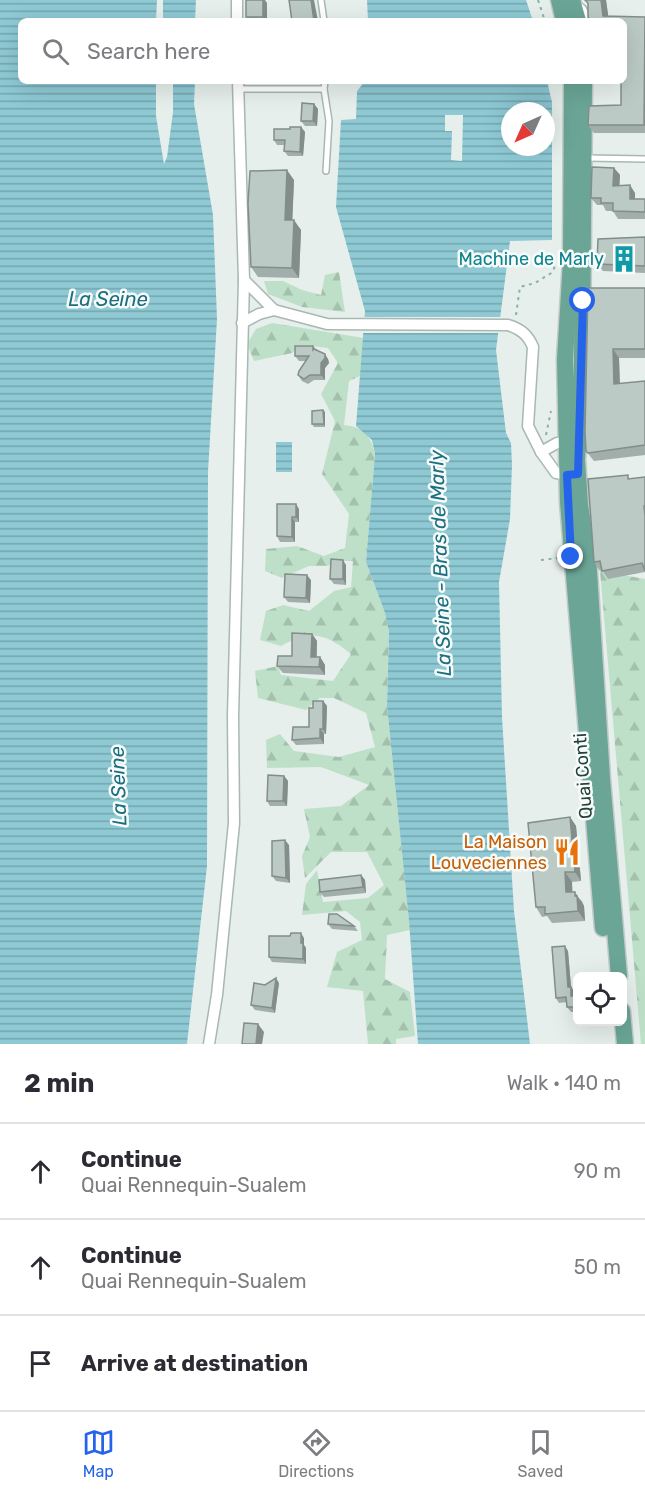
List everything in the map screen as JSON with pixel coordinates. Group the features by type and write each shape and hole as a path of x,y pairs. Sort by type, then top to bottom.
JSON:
{"main road":[{"path":"572,84 571,261 565,359 581,573"},
{"path":"572,442 582,373 584,84"},
{"name":"Quai Conti","path":"581,573 608,972"},
{"name":"Quai Conti","path":"581,573 619,972"},
{"path":"612,1026 614,1044"},
{"path":"623,1026 625,1044"}],"street":[{"path":"237,0 237,18"},
{"path":"209,1044 217,995 234,824 232,716 244,280 238,85"},
{"path":"244,280 274,310"},
{"path":"242,323 259,314 274,310 327,324 512,326 529,338 533,347 528,426 541,452 556,472 573,475"},
{"path":"541,452 557,443 572,442"}],"lane":[{"path":"321,0 324,18"},
{"path":"571,6 583,8 588,18"},
{"path":"325,84 329,121 326,171"},
{"path":"238,85 324,89"},
{"path":"584,158 645,159"}],"path":[{"path":"538,0 544,18"},
{"path":"512,326 520,287 535,283 553,272 556,263"},
{"path":"538,431 545,436 552,406"},
{"path":"541,560 564,558"}],"green space":[{"path":"339,272 345,312 302,307 268,294 264,281 283,281 302,290 321,295 325,275"},
{"path":"272,323 364,338 360,376 349,381 344,425 365,433 375,454 366,562 385,613 389,632 387,706 410,930 387,935 385,979 410,992 415,1036 396,1039 396,1044 368,1044 363,991 327,987 337,952 362,940 360,922 346,911 302,915 306,884 317,870 323,902 368,898 384,885 367,852 331,852 305,878 302,856 310,837 304,809 341,806 369,785 321,767 267,768 266,740 280,734 294,751 339,757 375,747 366,713 334,698 320,698 306,710 258,698 255,671 278,666 281,675 333,681 351,654 333,642 318,636 301,638 281,646 260,640 266,611 283,605 309,611 334,591 351,587 353,561 335,561 328,566 309,566 282,578 265,571 266,549 297,546 324,556 345,548 349,514 322,474 335,421 321,394 338,363 328,348 303,345 292,353 254,361 247,344 256,329"},
{"path":"600,571 645,579 645,1044 641,1044"}],"water":[{"name":"La Seine","path":"0,0 157,0 156,18 18,18 18,84 156,84 156,116 164,164 173,112 173,84 195,84 194,104 213,215 217,319 208,472 207,866 187,1044 0,1044"},
{"path":"163,0 196,0 195,18 163,18"},
{"path":"367,0 526,0 532,18 368,18"},
{"name":"La Seine - Bras de Marly","path":"363,84 548,84 552,102 501,102 501,156 552,156 552,240 510,241 496,350 506,433 511,443 512,465 510,519 499,582 502,717 514,911 530,1044 418,1044 409,921 387,706 389,632 385,613 366,562 375,454 372,440 356,426 365,311 336,207 341,120 356,119 357,91","holes":["445,115 463,115 462,161 451,160 452,131 445,131"]},
{"path":"276,442 292,442 292,472 276,472"}],"pier":[{"path":"362,317 503,317 501,333 361,333"}],"building":[{"path":"246,0 263,0 263,17 246,17"},
{"path":"289,0 311,0 314,18 292,18"},
{"path":"585,0 601,0 603,16 645,17 644,125 588,125 589,106 621,105 621,84 627,84 627,18 588,18 588,3"},
{"path":"302,103 314,104 313,121 301,121"},
{"path":"290,127 301,127 300,152 284,151 285,140 274,140 274,129 290,129"},
{"path":"592,167 614,168 613,186 630,185 630,199 645,199 645,212 613,211 613,203 601,203 601,198 591,198"},
{"path":"287,170 285,220 294,220 292,268 251,267 248,203 250,171"},
{"name":"Machine de Marly","path":"645,237 645,266 597,264 598,239"},
{"path":"588,288 645,288 645,349 613,349 614,384 645,381 645,445 588,453 586,451"},
{"path":"295,346 313,346 313,350 325,354 321,363 321,375 310,375 304,379 298,375 309,356 295,356"},
{"path":"323,410 324,424 312,424 312,411"},
{"path":"628,475 628,479 645,477 645,571 642,563 602,571 600,561 594,562 588,479"},
{"path":"277,504 296,504 296,517 292,517 292,537 277,536"},
{"path":"331,559 343,560 343,579 330,579"},
{"path":"285,574 307,575 306,598 284,597"},
{"path":"292,633 312,634 311,657 320,657 319,667 277,666 278,656 292,656"},
{"path":"313,701 323,701 323,729 320,729 320,738 292,740 293,727 309,727 309,708 313,708"},
{"path":"268,775 284,776 283,801 267,801"},
{"path":"570,817 575,872 565,872 566,892 575,892 578,911 545,914 545,907 536,907 528,823"},
{"path":"285,840 286,878 272,876 272,841"},
{"path":"361,875 363,887 320,892 319,880"},
{"path":"329,914 337,914 354,926 328,924"},
{"path":"291,933 301,933 303,959 269,957 269,936 290,936"},
{"path":"565,946 568,987 571,987 573,1007 567,1007 566,997 556,998 552,947"},
{"path":"276,978 272,1008 251,1005 254,983 265,985"},
{"path":"244,1023 258,1024 256,1044 242,1044"}],"place":[{"name":"Machine de Marly","path":"624,259"},
{"name":"La Maison Louveciennes","path":"567,852"}],"route":[{"path":"571,557 567,475 578,474 583,301"}]}
